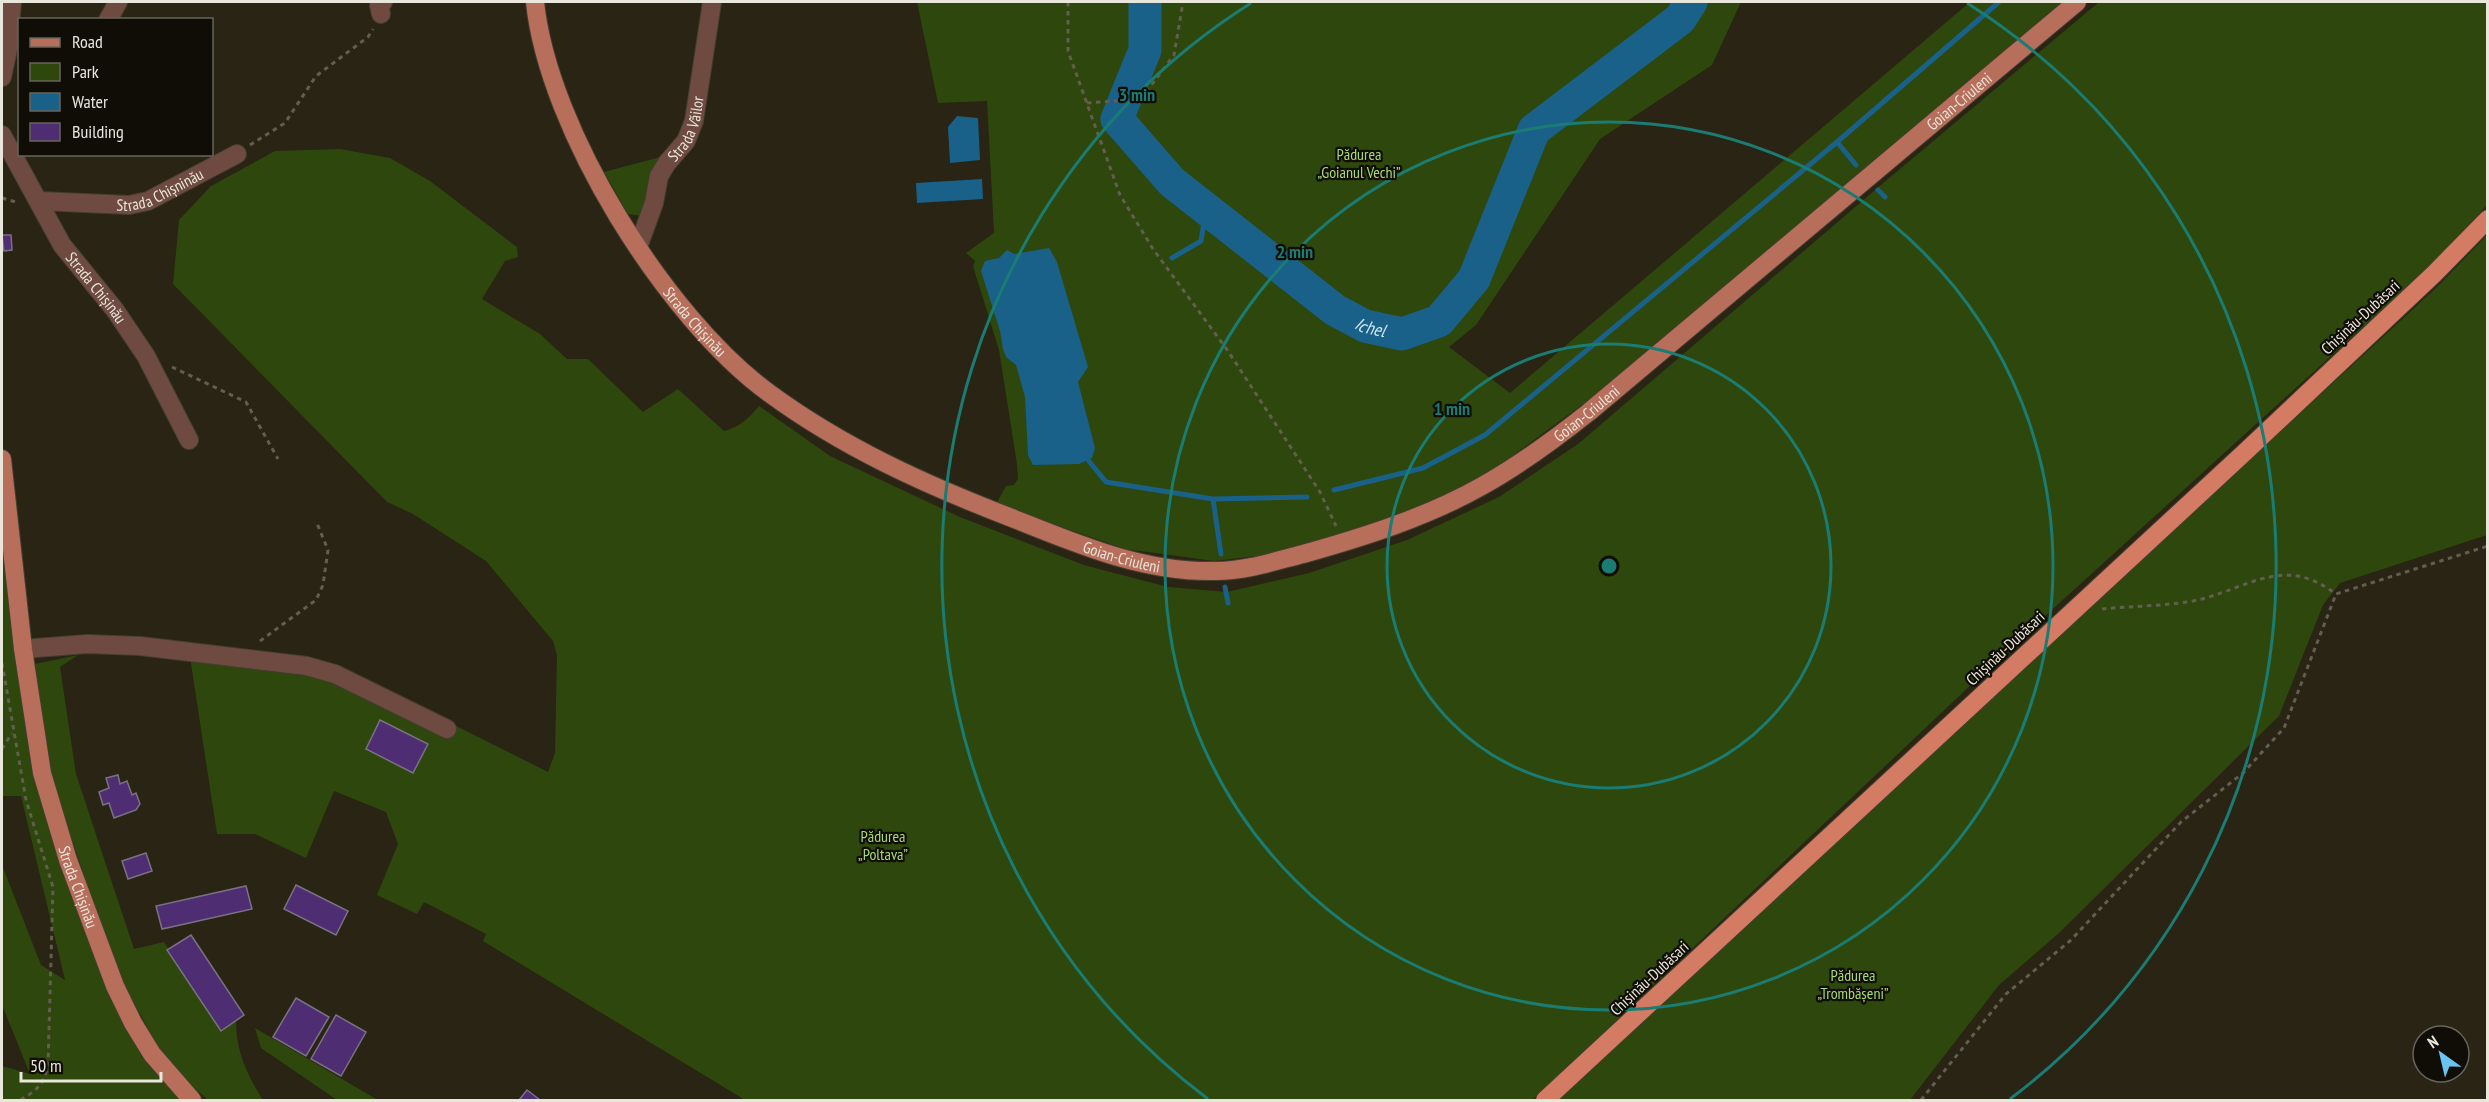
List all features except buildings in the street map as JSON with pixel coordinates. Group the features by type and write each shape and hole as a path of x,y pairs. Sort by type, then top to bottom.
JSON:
{"highway":[{"name":"Chișinău-Dubăsari","path":"1545,1101 2426,282 2487,219"}],"main road":[{"name":"Strada Chișinău","path":"535,2 546,54 570,124 600,189 638,247 687,313 766,391 854,449 936,489 996,512"},
{"name":"Goian-Criuleni","path":"996,512 1098,552 1170,569 1217,572 1257,566 1344,543 1436,509 1482,486 1545,446 1589,412 2077,2"},
{"name":"Strada Chișinău","path":"2,459 23,649 42,773 68,860 98,943 133,1023 168,1075 192,1101"}],"street":[{"path":"2,76 8,49 12,2"},
{"path":"109,18 118,2"},
{"name":"Strada Văilor","path":"638,247 654,202 659,176 686,141 694,121 712,2"},
{"name":"Strada Chișinău","path":"8,137 62,245 115,310 146,356 189,440"},
{"name":"Strada Chișninău","path":"39,201 129,205 148,201 237,154"},
{"path":"23,649 87,644 140,646 307,666 335,674 447,729"}],"path":[{"path":"1068,2 1068,51 1120,195 1153,249 1228,351 1320,492 1344,543"},
{"path":"1087,103 1107,104 1141,99 1174,55 1183,2"},
{"path":"237,154 285,123 302,102 307,86 368,37 382,8"},
{"path":"146,356 246,402 278,459"},
{"path":"240,657 316,600 323,585 328,550 316,521"},
{"path":"2336,594 2487,546"},
{"path":"2073,612 2201,599 2248,581 2287,573 2319,581 2336,594"},
{"path":"1921,1101 2006,994 2071,940 2181,822 2243,773 2284,728 2336,594"},
{"path":"2,663 12,733 26,800 53,886 48,1066 44,1081 34,1093 20,1101"},
{"path":"2,749 12,733"}],"green space":[{"name":"Pădurea „Goianul Vechi”","path":"917,2 1741,2 1712,65 1600,139 1476,325 1449,347 1510,393 1970,2 2063,2 1613,382 1497,467 1433,501 1348,533 1265,555 1214,561 1125,549 996,504 1006,486 1014,485 1018,479 1017,464 999,350 973,266 975,261 966,253 994,233 987,101 938,103"},
{"name":"Pădurea „Poltava”","path":"2099,2 2487,2 2487,205 2441,256 2011,647 1532,1100 745,1100 483,941 486,934 424,902 417,914 377,895 398,844 386,812 334,791 306,858 255,834 217,834 190,657 332,680 454,725 548,772 555,753 557,655 553,641 486,561 413,514 387,502 173,284 179,220 211,186 275,151 340,149 390,158 430,181 517,247 518,257 505,261 482,299 540,334 567,359 588,359 643,412 678,389 724,431 744,422 759,406 830,456 960,517 1084,565 1168,587 1227,592 1309,573 1407,540 1499,497 1578,444"},
{"path":"664,156 643,216 628,214 604,172"},
{"name":"Pădurea „Trombășeni”","path":"2487,235 2487,535 2340,583 2323,605 2279,716 2059,933 1999,985 1910,1100 1558,1100 2438,286"},
{"path":"2,517 35,768 160,1076 180,1100 2,1100 2,1066 30,1074 2,1005 2,865 41,965 65,980 21,796 2,796"},
{"path":"78,655 60,667 76,774 134,949 164,942 221,1031 236,1021 238,1042 244,1062 263,1100 208,1100 168,1064 125,987 107,944 48,767 35,664"},
{"path":"255,1028 378,1100 337,1100 261,1048"}],"water":[{"path":"957,116 978,118 980,160 950,163 948,127"},
{"path":"982,179 983,199 917,203 916,183"},
{"path":"1049,248 1057,262 1088,367 1078,382 1095,448 1092,458 1079,464 1033,465 1028,455 1025,397 1016,365 1006,357 1003,349 1000,331 981,271 985,261 999,258 1007,250 1014,254"}],"waterway":[{"name":"Ichel","path":"1145,2 1145,50 1117,119 1172,182 1335,310 1365,326 1402,334 1439,321 1474,279 1534,130 1680,19 1691,2"},
{"path":"1334,490 1423,468 1485,435 1837,142 1999,2"},
{"path":"1837,142 1856,165"},
{"path":"1878,190 1885,197"},
{"path":"1172,258 1201,241 1206,209"},
{"path":"1088,460 1106,482 1213,499 1307,497"},
{"path":"1213,499 1221,554"},
{"path":"1225,587 1228,603"}]}
